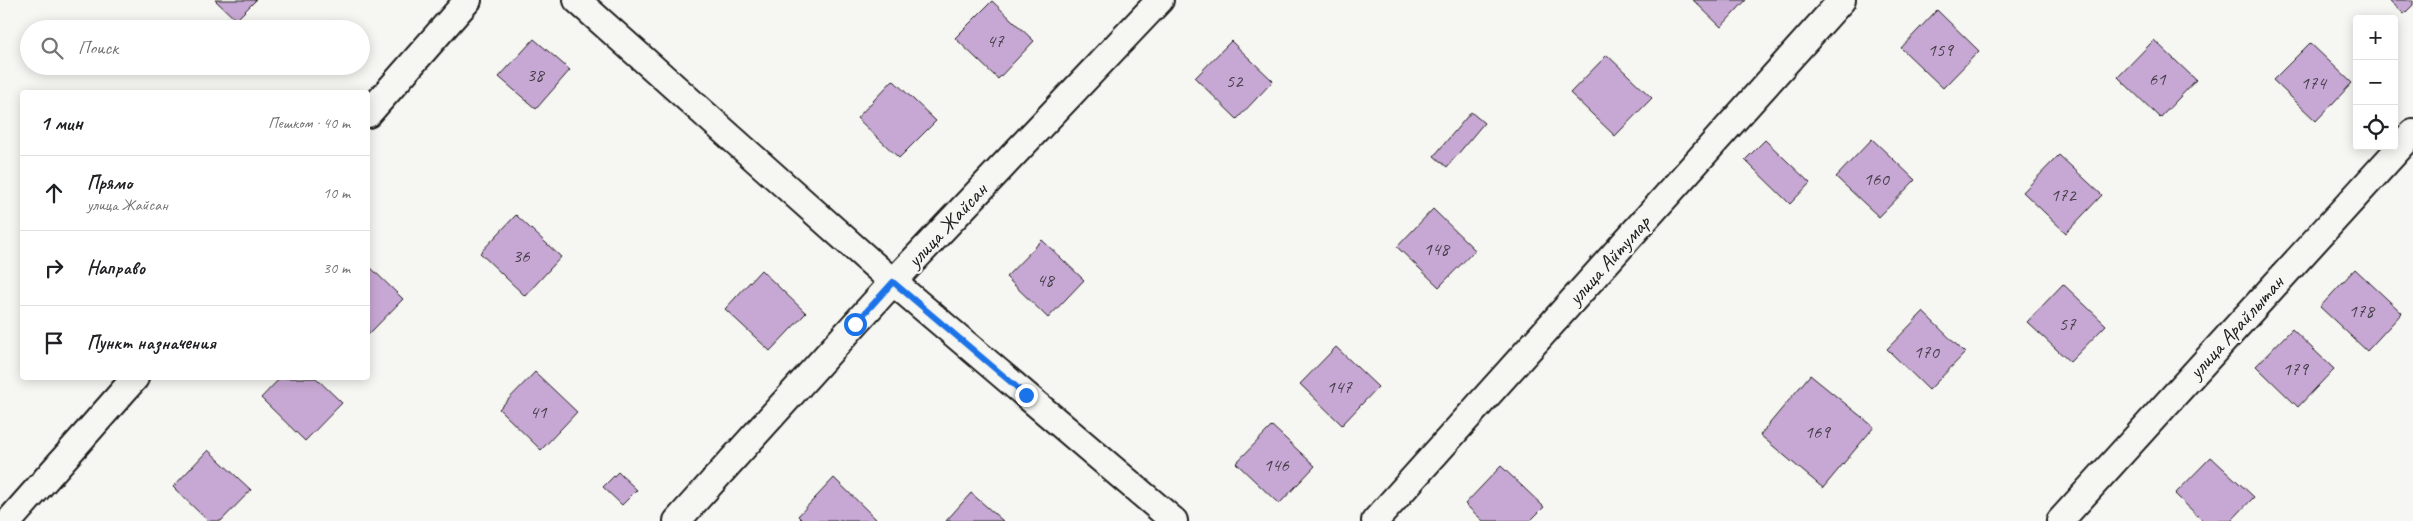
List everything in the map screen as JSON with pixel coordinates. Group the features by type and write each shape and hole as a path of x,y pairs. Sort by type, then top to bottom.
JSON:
{"street":[{"path":"370,112 468,0"},
{"path":"578,0 893,282 1174,521"},
{"name":"улица Жайсан","path":"677,521 893,282 1160,0"},
{"name":"улица Айтумар","path":"1375,521 1842,0"},
{"name":"улица Арайлытан","path":"2060,521 2413,133"},
{"path":"8,521 133,380"}],"building":[{"path":"215,0 256,0 236,20"},
{"path":"1693,0 1746,0 1721,27"},
{"path":"2389,0 2413,0 2413,5 2404,14"},
{"path":"992,1 1034,41 998,79 955,38"},
{"path":"1937,10 1979,51 1943,88 1901,48"},
{"path":"534,39 570,70 536,109 499,77"},
{"path":"2154,40 2196,80 2160,118 2118,77"},
{"path":"1231,41 1273,81 1237,119 1195,78"},
{"path":"2310,43 2352,83 2316,121 2273,80"},
{"path":"1607,55 1652,98 1615,136 1570,93"},
{"path":"893,80 936,121 899,158 857,118"},
{"path":"1471,112 1484,123 1447,167 1434,156"},
{"path":"1872,139 1915,180 1879,217 1836,177"},
{"path":"1765,140 1810,183 1790,204 1745,160"},
{"path":"2059,155 2102,195 2066,233 2023,192"},
{"path":"1433,209 1475,250 1439,287 1397,247"},
{"path":"516,215 561,257 525,296 480,253"},
{"path":"1042,240 1084,280 1048,318 1006,277"},
{"path":"370,267 403,299 370,333"},
{"path":"2355,269 2402,313 2367,351 2320,307"},
{"path":"761,270 806,313 770,351 725,309"},
{"path":"2063,284 2106,325 2070,362 2027,322"},
{"path":"1923,312 1965,353 1929,390 1887,349"},
{"path":"2292,329 2334,369 2298,407 2256,366"},
{"path":"1336,347 1378,387 1342,425 1300,384"},
{"path":"535,372 577,412 541,450 499,409"},
{"path":"1810,375 1874,427 1823,488 1760,435"},
{"path":"278,380 318,380 342,403 305,441 261,398"},
{"path":"1272,426 1315,466 1279,504 1236,463"},
{"path":"208,450 251,490 221,521 208,521 173,487"},
{"path":"2211,457 2254,497 2231,521 2203,521 2175,494"},
{"path":"1501,466 1544,507 1530,521 1483,521 1465,504"},
{"path":"618,472 637,490 622,505 603,487"},
{"path":"834,478 876,519 874,521 803,521 798,516"},
{"path":"971,493 1003,521 946,521"}],"route":[{"path":"855,324 893,282 1026,395"}]}
